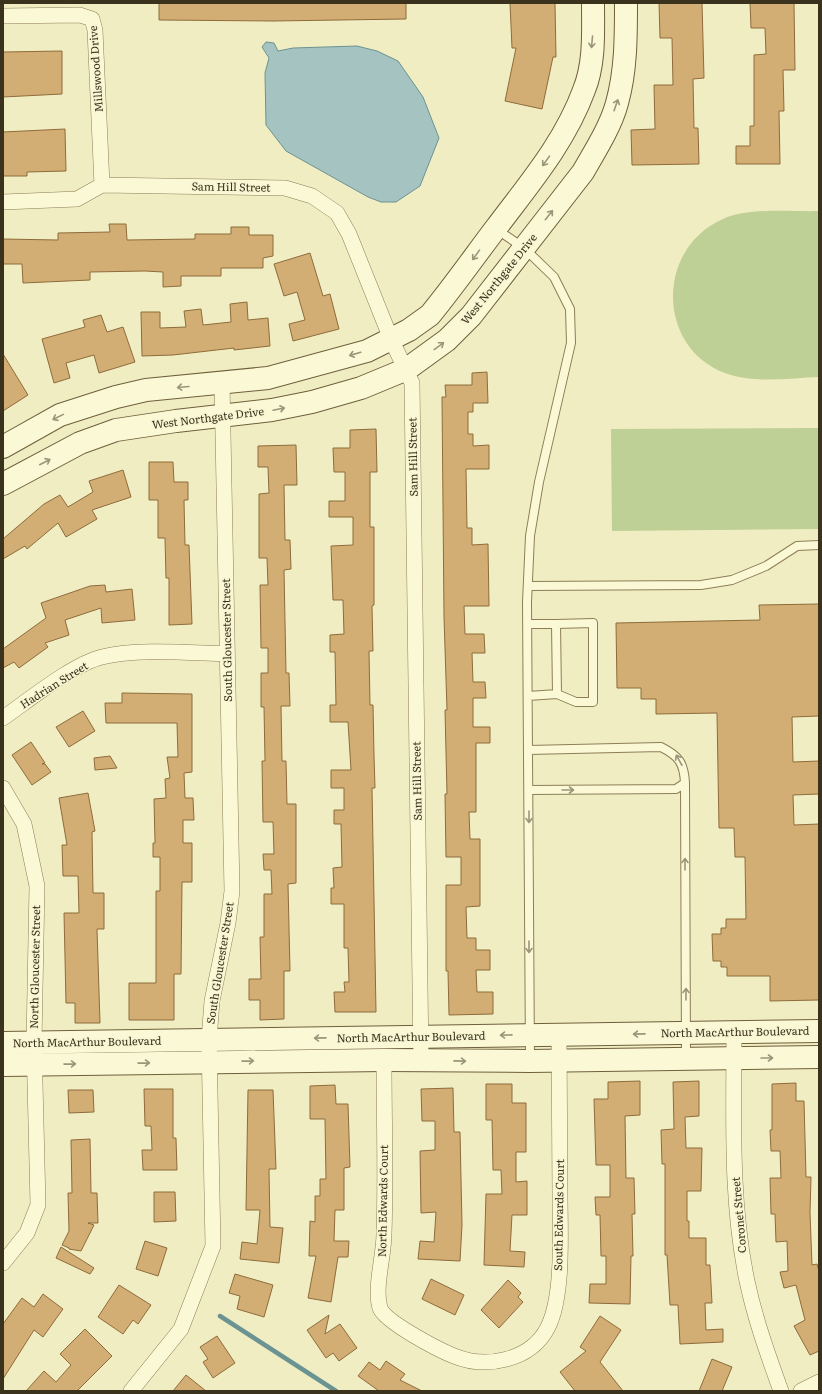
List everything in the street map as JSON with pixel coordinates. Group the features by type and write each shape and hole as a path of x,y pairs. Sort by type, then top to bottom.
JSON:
{"main road":[{"path":"3,447 60,415 116,397 146,390 268,378 367,351 409,330 430,315 557,146 570,123 585,90 590,72 593,3"},
{"name":"West Northgate Drive","path":"5,477 80,443 116,430 272,410 312,402 361,388 407,369 447,340 471,316 583,172 617,105 624,74 626,3"},
{"name":"North MacArthur Boulevard","path":"3,1043 819,1031"},
{"name":"North MacArthur Boulevard","path":"3,1065 384,1060 530,1061 819,1057"}],"street":[{"name":"Millswood Drive","path":"3,16 80,15 92,19 95,30 102,185"},
{"path":"3,202 77,199 102,185"},
{"name":"Sam Hill Street","path":"102,185 285,188 312,196 337,213 349,234 391,339 407,369 412,383 421,1060"},
{"name":"South Gloucester Street","path":"131,1391 181,1329 213,1246 209,1040 212,1001 228,923 232,891 222,383"},
{"name":"Hadrian Street","path":"3,718 78,667 102,657 137,653 227,654"},
{"name":"North Gloucester Street","path":"3,788 24,824 37,886 34,1042 38,1205 27,1233 3,1263"},
{"name":"Coronet Street","path":"734,1033 736,1179 738,1217 743,1260 756,1320 781,1391"},
{"name":"South Edwards Court","path":"494,1362 513,1357 531,1347 546,1332 552,1318 557,1288 560,1242 560,1035"},
{"name":"North Edwards Court","path":"384,1060 385,1220 378,1293 380,1308 391,1322 451,1354 472,1361 494,1362"},
{"path":"801,1391 819,1382"}],"lane":[{"path":"495,228 524,248 554,277 570,309 570,343 536,498 530,536 528,586 530,1061"},
{"path":"528,586 701,585 732,580 766,566 797,546 819,545"},
{"path":"528,624 593,623 593,702 576,702 557,694 528,696"},
{"path":"556,624 557,694"},
{"path":"528,750 661,746 675,754 684,770 686,1058"},
{"path":"528,790 676,790 685,783"}],"green space":[{"path":"757,211 819,211 819,377 772,380 748,378 725,373 702,360 686,342 676,320 673,297 676,274 685,252 701,233 723,219 733,215"},
{"path":"819,428 819,529 612,531 611,429"}],"water":[{"path":"266,42 274,43 278,51 293,48 357,46 377,51 398,61 423,97 439,138 420,186 396,202 381,202 368,197 286,151 266,125 265,73 269,58 262,47"}],"building":[{"path":"159,3 406,3 406,19 273,21 159,20"},
{"path":"510,3 555,3 556,57 553,57 542,109 505,101 516,48 512,48"},
{"path":"659,3 702,3 704,78 693,79 694,128 698,128 699,164 632,165 631,130 655,129 654,85 673,85 672,38 660,38"},
{"path":"750,3 794,3 795,70 783,70 784,111 779,111 780,164 736,164 736,146 750,146 750,126 754,126 754,55 766,54 765,28 751,28"},
{"path":"62,51 62,94 3,97 3,52"},
{"path":"65,129 66,171 27,172 27,176 3,176 3,132"},
{"path":"109,224 126,224 127,240 195,239 195,234 231,234 231,227 249,227 249,235 273,235 273,256 263,258 263,268 221,268 221,276 181,276 181,286 163,287 163,272 145,271 90,272 90,280 23,283 22,264 3,264 3,239 58,240 58,233 110,232"},
{"path":"310,253 323,296 330,294 339,329 293,341 289,324 305,320 297,292 284,296 274,264"},
{"path":"247,302 248,320 268,318 270,346 234,350 234,348 173,355 142,356 141,312 160,312 160,328 186,327 184,311 201,309 203,325 231,322 230,304"},
{"path":"101,315 107,332 123,327 135,362 99,373 94,355 66,363 70,378 54,383 42,339 85,327 83,320"},
{"path":"3,354 28,395 3,411"},
{"path":"487,372 488,403 473,403 473,412 468,412 468,434 473,434 473,446 489,445 489,469 466,469 467,528 472,528 472,545 488,544 489,606 464,606 465,634 484,634 485,653 472,653 473,682 485,682 486,698 473,698 473,727 490,727 490,743 476,743 476,812 469,812 470,839 480,839 480,906 466,907 467,938 476,938 476,950 490,950 490,970 476,970 477,992 493,992 493,1014 449,1015 448,971 446,971 446,885 461,885 461,857 446,857 445,794 447,794 445,710 447,710 444,617 442,397 446,397 445,385 472,385 472,373"},
{"path":"376,429 377,472 370,472 370,527 374,527 374,605 372,606 373,651 369,651 370,705 373,705 375,788 372,788 376,1012 335,1012 334,992 345,992 344,982 349,982 348,948 344,948 344,904 331,904 331,888 334,888 333,868 342,867 341,824 334,824 334,810 344,810 344,788 331,788 331,770 351,770 348,722 330,722 330,705 336,705 335,652 330,652 330,635 344,634 343,600 333,600 331,546 353,545 353,517 329,517 329,501 345,501 345,472 334,472 333,448 350,448 350,430"},
{"path":"296,445 297,485 284,485 285,540 290,540 291,569 284,570 286,673 289,673 290,706 281,706 282,761 286,761 287,804 296,804 296,883 288,884 290,971 284,971 284,1019 260,1020 260,1000 249,1000 249,979 261,979 260,937 264,937 264,894 272,894 271,870 264,870 263,854 274,854 273,822 263,822 262,761 265,761 264,707 261,707 261,673 268,673 268,648 261,648 260,585 268,585 267,558 259,558 259,494 269,493 268,467 258,467 258,446"},
{"path":"149,462 173,462 174,482 188,482 188,500 184,500 185,545 189,545 192,624 169,625 169,578 166,578 165,538 158,538 158,500 149,500"},
{"path":"123,470 131,497 92,510 97,519 66,537 58,523 27,549 25,546 3,559 3,539 44,504 60,495 68,507 93,492 89,481"},
{"path":"105,585 106,592 132,589 135,620 102,623 101,608 65,620 69,635 45,643 48,647 19,668 14,662 3,668 3,649 46,618 41,603 90,586"},
{"path":"819,604 819,716 792,717 793,762 819,761 819,794 793,795 794,825 819,824 819,1000 770,1001 770,976 727,976 727,967 721,967 721,961 713,961 712,934 721,934 721,928 726,928 726,919 746,919 745,857 735,857 734,828 719,828 717,713 656,714 656,699 641,699 641,688 617,688 616,623 760,620 759,605"},
{"path":"122,693 192,694 192,772 184,773 185,798 193,798 194,820 183,820 183,843 192,843 192,882 182,882 181,974 174,974 174,1020 129,1020 129,983 156,983 156,891 160,891 160,857 153,857 153,843 155,843 154,799 166,798 165,779 170,778 167,757 178,757 177,723 106,723 105,703 122,703"},
{"path":"83,711 95,731 69,747 56,727"},
{"path":"31,742 45,763 42,764 45,764 51,772 32,785 12,755"},
{"path":"110,756 117,768 95,770 94,758"},
{"path":"88,793 95,831 92,832 93,893 104,893 104,929 97,929 100,1023 75,1023 75,1003 66,1003 64,913 79,913 78,876 63,876 62,845 67,845 59,798"},
{"path":"640,1081 640,1115 625,1116 626,1178 634,1178 635,1214 632,1214 633,1256 631,1256 630,1304 589,1303 590,1284 606,1284 606,1256 601,1256 600,1215 596,1215 595,1197 610,1197 610,1165 596,1165 594,1099 608,1099 608,1082"},
{"path":"699,1081 699,1116 685,1117 686,1148 702,1148 701,1191 687,1191 687,1221 689,1221 689,1238 706,1238 706,1265 710,1265 712,1303 705,1303 706,1330 723,1329 723,1342 680,1344 678,1305 670,1305 667,1255 665,1255 665,1164 662,1164 661,1130 674,1129 673,1082"},
{"path":"796,1083 796,1101 804,1101 806,1177 811,1177 810,1213 812,1265 817,1264 819,1271 819,1351 810,1355 794,1326 805,1320 796,1285 784,1288 780,1272 788,1271 787,1241 776,1242 775,1214 771,1214 770,1178 781,1178 780,1151 771,1151 770,1130 772,1130 772,1084"},
{"path":"486,1084 512,1084 512,1103 526,1103 526,1152 516,1152 516,1182 527,1181 527,1215 512,1215 510,1251 525,1252 524,1267 484,1265 486,1194 502,1194 501,1170 493,1170 492,1120 486,1120"},
{"path":"335,1085 336,1104 348,1104 350,1167 344,1168 344,1210 335,1210 334,1241 349,1241 348,1257 338,1257 331,1302 308,1298 316,1256 309,1256 310,1221 315,1222 315,1196 320,1196 320,1179 326,1179 325,1119 310,1119 310,1086"},
{"path":"453,1088 454,1132 460,1132 462,1225 460,1261 418,1259 420,1241 434,1242 436,1212 421,1213 420,1151 435,1150 435,1121 422,1121 421,1089"},
{"path":"144,1089 173,1089 173,1138 176,1138 177,1170 143,1170 142,1150 152,1150 151,1126 145,1126"},
{"path":"68,1090 93,1090 94,1112 69,1113"},
{"path":"248,1090 273,1090 276,1169 269,1169 270,1227 283,1228 279,1263 240,1259 242,1242 257,1244 260,1210 246,1210"},
{"path":"90,1139 91,1193 97,1193 98,1223 88,1223 94,1225 81,1251 69,1249 62,1245 69,1231 68,1193 72,1193 71,1140"},
{"path":"154,1192 175,1192 176,1221 154,1222"},
{"path":"145,1241 167,1248 158,1276 136,1269"},
{"path":"61,1247 94,1268 90,1274 56,1258"},
{"path":"235,1274 273,1285 264,1317 237,1309 240,1296 229,1293"},
{"path":"431,1279 464,1295 455,1315 422,1299"},
{"path":"508,1280 521,1293 518,1297 523,1302 499,1328 481,1310"},
{"path":"119,1285 151,1305 138,1324 133,1320 123,1334 98,1317"},
{"path":"43,1294 63,1309 43,1337 34,1330 3,1379 3,1324 22,1298 34,1307"},
{"path":"329,1315 325,1334 340,1324 357,1348 339,1361 333,1353 326,1358 307,1330"},
{"path":"600,1316 621,1330 600,1362 623,1391 575,1391 560,1372 586,1351 580,1347"},
{"path":"85,1329 112,1356 77,1391 26,1391 44,1371 56,1382 71,1365 60,1354"},
{"path":"217,1336 235,1363 213,1378 203,1362 208,1359 200,1347"},
{"path":"712,1359 732,1367 722,1391 699,1391"},
{"path":"386,1361 405,1374 400,1380 422,1391 379,1391 358,1376 369,1362 380,1370"},
{"path":"186,1375 206,1391 173,1391"}],"waterway":[{"path":"220,1316 336,1391"}]}
